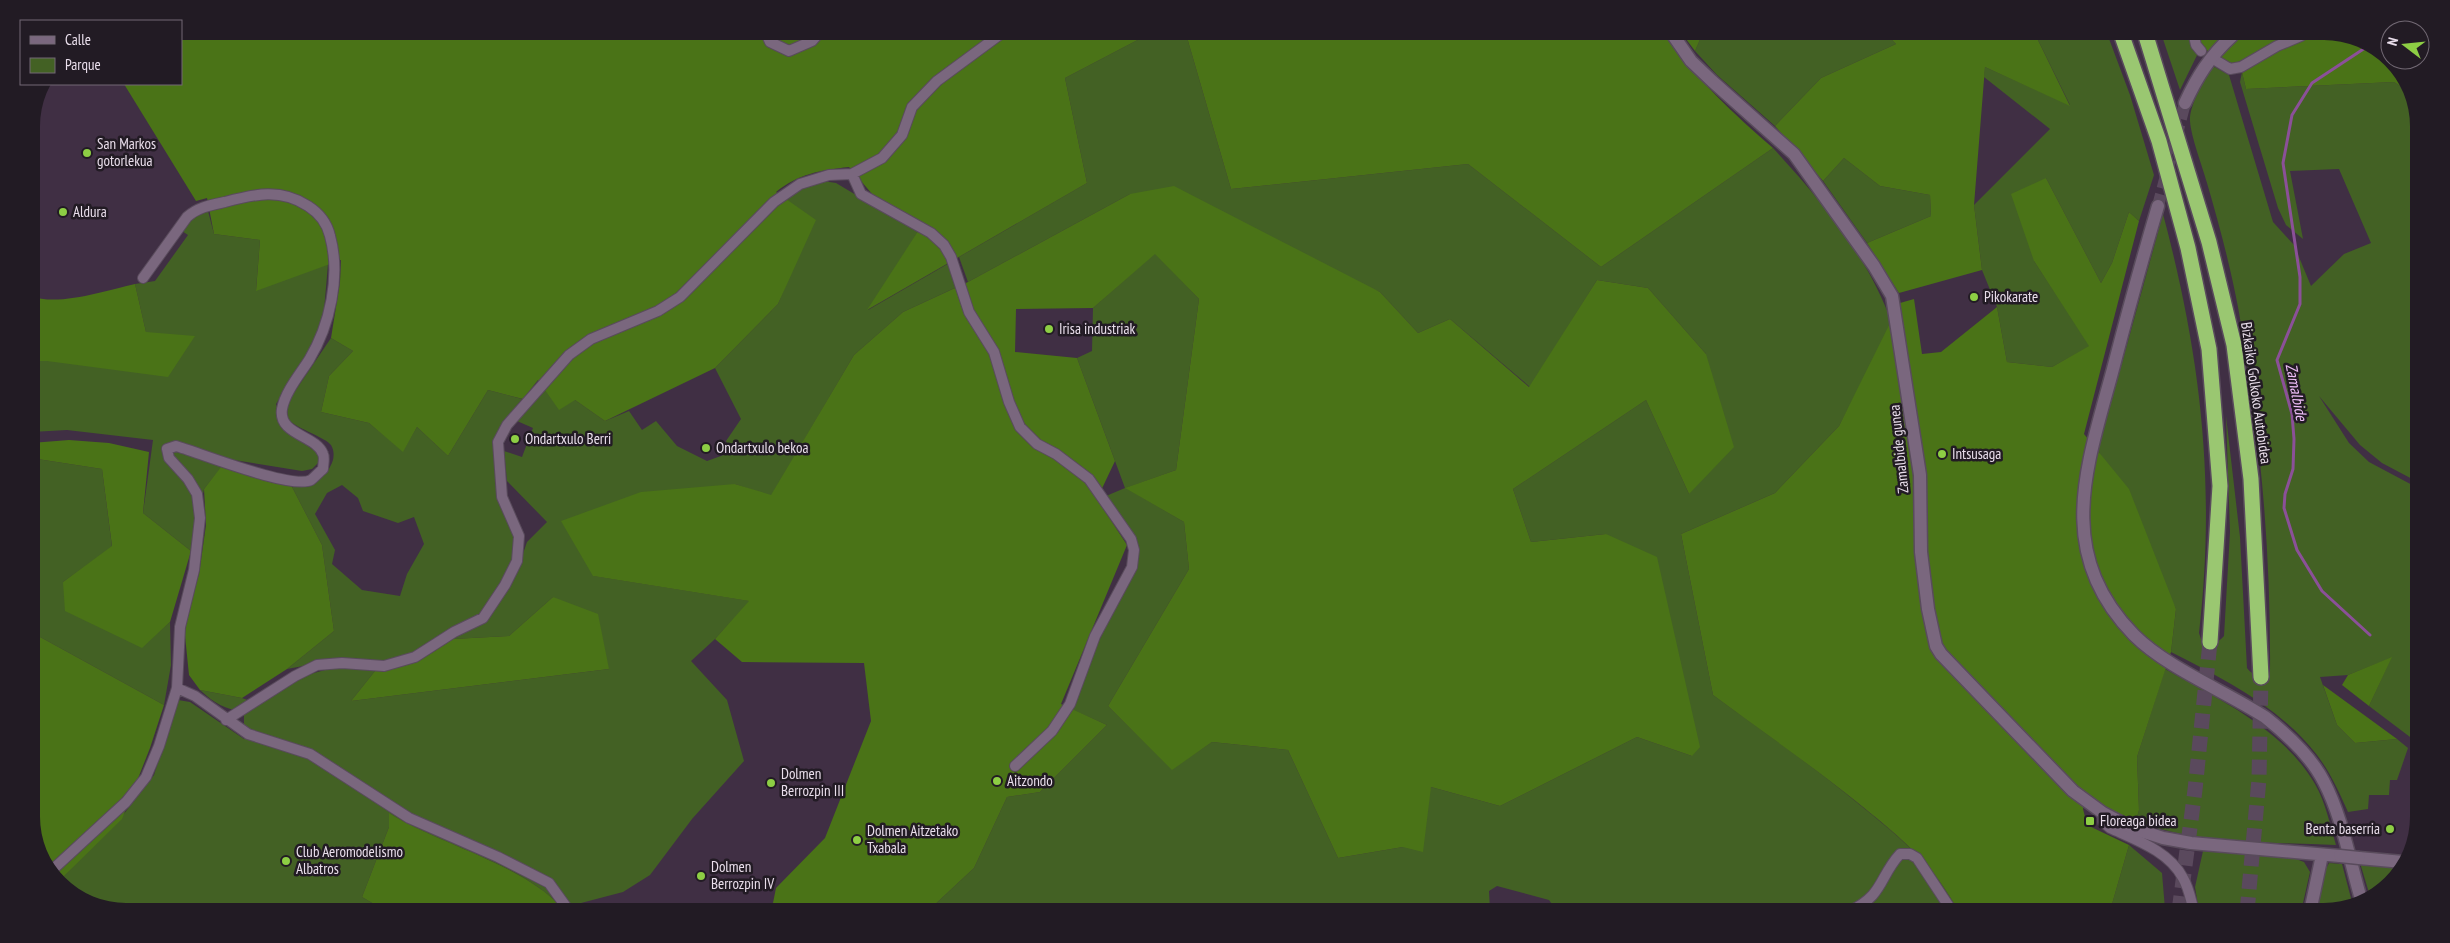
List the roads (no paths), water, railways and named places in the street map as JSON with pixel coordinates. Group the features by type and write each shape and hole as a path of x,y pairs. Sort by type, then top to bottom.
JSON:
{"highway":[{"path":"2123,40 2160,141 2188,248 2209,349 2220,486 2210,642"},
{"name":"Bizkaiko Golkoko Autobidea","path":"2147,40 2209,242 2234,345 2251,479 2261,677"}],"street":[{"path":"769,40 789,51 813,40"},
{"path":"226,720 295,676 317,665 342,663 384,666 415,657 454,632 483,618 505,585 517,561 519,536 502,498 498,442 507,425 570,355 591,339 658,311 680,297 774,202 800,184 829,175 852,174 882,158 902,136 912,107 937,81 993,40"},
{"name":"Zamalbide gunea","path":"1677,40 1691,60 1712,81 1794,154 1885,283 1892,296 1920,475 1921,552 1928,609 1936,646 1954,669 1992,706 2072,791 2102,813 2132,828 2163,838 2397,861"},
{"path":"2195,40 2201,51"},
{"path":"2185,103 2195,80 2208,61 2228,40"},
{"path":"2215,60 2230,69 2241,67 2277,46 2291,40"},
{"path":"852,174 861,194 931,233 944,245 969,312 982,337 994,352 1009,402 1020,426 1037,444 1056,454 1088,479 1131,539 1134,550 1132,567 1095,636 1070,704 1052,731 1015,766"},
{"path":"56,866 126,802 146,777 159,746 177,688 180,627 194,570 200,518 197,494 188,479 169,458 167,449 176,446 261,474 292,481 310,480 323,469 324,456 318,446 285,423 282,411 286,398 320,342 327,324 333,251 330,234 323,220 312,209 297,199 281,194 264,193 196,210 187,217 143,278"},
{"path":"2158,206 2091,448 2082,511 2086,548 2105,596 2122,621 2136,636 2164,658 2265,717 2279,728 2304,754 2324,781 2332,799 2361,894"},
{"path":"177,688 195,696 248,734 310,754 409,818 498,857 549,883 563,903"},
{"path":"2102,813 2103,822 2110,828 2160,853 2175,866 2184,879 2191,903"},
{"path":"1865,903 1877,891 1893,862 1900,854 1910,854 1917,858 1947,903"},
{"path":"2312,903 2322,855"}],"waterway":[{"name":"Zamalbide","path":"2363,49 2312,83 2292,115 2283,163 2300,277 2300,304 2277,360 2292,414 2294,439 2293,469 2285,494 2284,508 2297,550 2322,591 2370,635"}],"tunnel":[{"path":"2158,206 2185,103"},
{"path":"2180,903 2195,790 2210,642"},
{"path":"2248,903 2259,779 2261,677"}],"place":[{"name":"San Markos gotorlekua","path":"87,153"},
{"name":"Aldura","path":"63,212"},
{"name":"Pikokarate","path":"1974,297"},
{"name":"Irisa industriak","path":"1049,329"},
{"name":"Ondartxulo Berri","path":"515,439"},
{"name":"Ondartxulo bekoa","path":"706,448"},
{"name":"Intsusaga","path":"1942,454"},
{"name":"Aitzondo","path":"997,781"},
{"name":"Dolmen Berrozpin III","path":"771,783"},
{"name":"Floreaga bidea","path":"2090,821"},
{"name":"Benta baserria","path":"2390,829"},
{"name":"Dolmen Aitzetako Txabala","path":"857,840"},
{"name":"Club Aeromodelismo Albatros","path":"286,861"},
{"name":"Dolmen Berrozpin IV","path":"701,876"}]}
